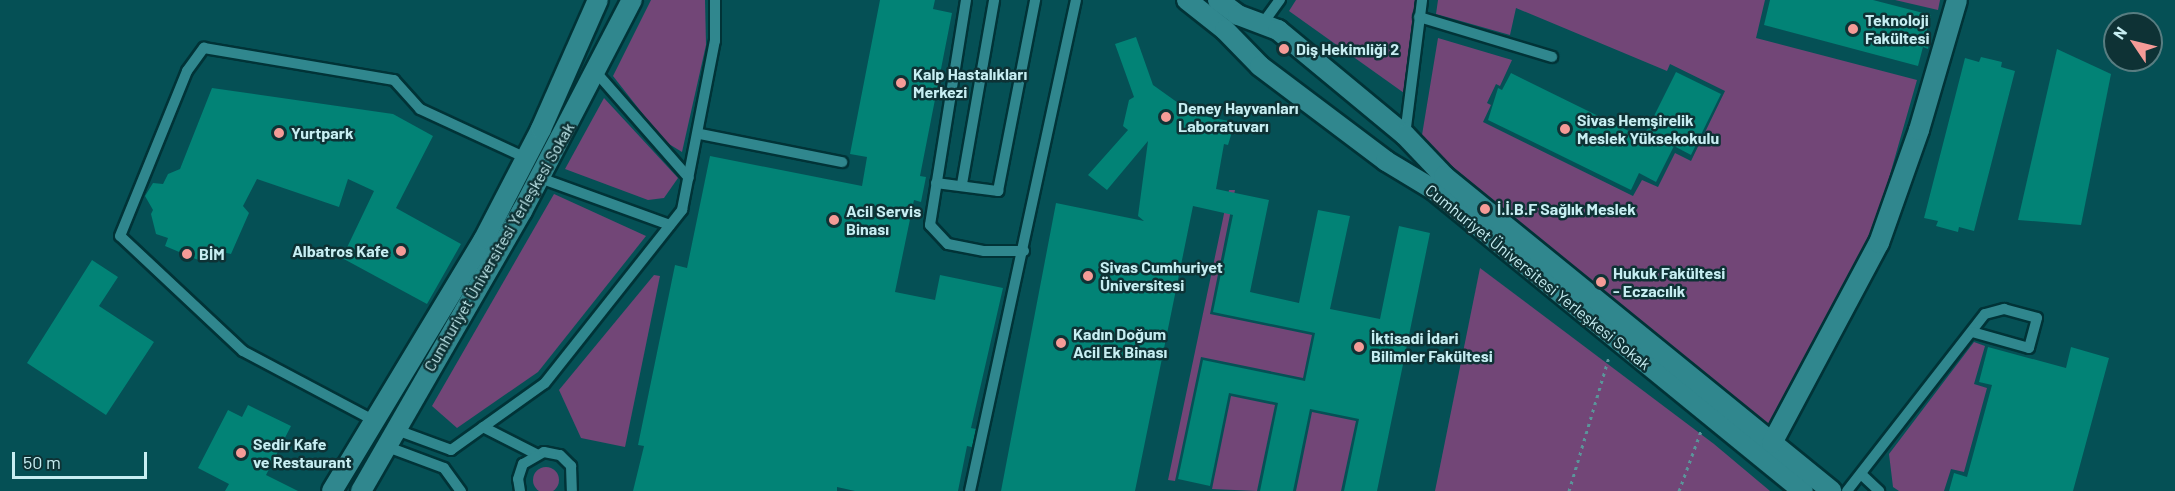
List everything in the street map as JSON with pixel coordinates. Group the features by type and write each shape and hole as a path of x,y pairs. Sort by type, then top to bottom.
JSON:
{"street":[{"name":"Cumhuriyet Üniversitesi Yerleşkesi Sokak","path":"332,491 484,239 526,158 598,0"},
{"name":"Cumhuriyet Üniversitesi Yerleşkesi Sokak","path":"361,491 544,171 632,0"},
{"name":"Cumhuriyet Üniversitesi Yerleşkesi Sokak","path":"1186,0 1225,30 1260,66 1386,161 1434,190 1803,491"},
{"name":"Cumhuriyet Üniversitesi Yerleşkesi Sokak","path":"1218,0 1238,15 1278,30 1405,135 1444,176 1831,491"},
{"path":"1772,443 1880,243 1919,130 1957,0"}],"lane":[{"path":"390,437 451,450 545,383 682,210 700,134 715,41 715,0"},
{"path":"966,0 930,225 948,244 984,251 1024,251"},
{"path":"962,184 994,0"},
{"path":"936,183 962,184 998,191 1035,0"},
{"path":"970,491 1024,251 1076,0"},
{"path":"1263,23 1280,0"},
{"path":"1405,135 1422,0"},
{"path":"1419,17 1552,57"},
{"path":"375,421 243,351 120,236 187,71 204,48 394,80 420,109 526,158 544,171 670,225"},
{"path":"595,70 689,178"},
{"path":"700,134 842,162"},
{"path":"1847,491 1985,314 2004,309 2037,318 2029,348 1972,332"},
{"path":"483,427 536,454 552,452 566,460 574,474 572,491"},
{"path":"390,437 444,468 461,491"},
{"path":"520,491 519,471 536,454"},
{"path":"1861,474 1879,491"}],"path":[{"path":"1569,491 1614,338"},
{"path":"1679,491 1708,413"}],"shaded area":[{"path":"651,0 705,0 706,45 682,152 664,141 613,76"},
{"path":"1296,0 1415,0 1404,93 1289,11"},
{"path":"1438,0 1765,0 1756,38 1917,80 1871,241 1772,429 1421,141 1438,38 1512,60 1500,86 1496,84 1487,103 1491,105 1483,122 1633,196 1642,180 1658,187 1675,153 1691,161 1725,91 1670,64 1667,71 1516,8 1510,35 1436,14"},
{"path":"1895,0 1940,0 1938,10"},
{"path":"604,98 678,178 664,198 648,200 565,169"},
{"path":"1229,190 1235,190 1210,314 1312,335 1303,378 1201,357 1175,481 1168,480"},
{"path":"554,194 646,236 538,372 457,428 432,406"},
{"path":"1480,268 1714,444 1770,491 1435,491"},
{"path":"654,275 660,276 625,447 581,438 559,390"},
{"path":"1974,342 1985,346 1974,384 1987,388 1964,472 1951,469 1944,491 1899,491 1893,487 1889,454"},
{"path":"1231,396 1275,405 1257,491 1212,489"},
{"path":"1312,412 1356,421 1341,491 1296,491"},
{"path":"546,467 555,471 559,480 555,489 546,493 537,489 533,480 537,471"}],"building":[{"path":"880,0 935,0 933,9 952,13 920,176 926,177 921,202 914,200 895,292 935,300 940,275 1003,288 971,428 976,429 972,447 967,446 958,491 855,491 837,487 837,491 633,491 644,446 638,445 675,265 687,268 710,156 862,186 867,157 850,154"},
{"name":"Teknoloji Fakültesi","path":"1770,0 1873,0 1931,15 1926,34 1931,35 1928,49 1923,47 1918,66 1764,25"},
{"path":"1136,37 1153,85 1181,105 1180,112 1235,122 1228,145 1224,144 1216,189 1269,200 1250,292 1299,303 1318,210 1350,216 1330,309 1380,319 1399,226 1430,233 1377,491 1344,491 1359,419 1310,409 1293,491 1260,491 1278,403 1229,393 1210,486 1178,479 1203,360 1305,381 1315,333 1213,312 1233,215 1193,206 1135,491 1001,491 1056,203 1144,221 1138,216 1148,141 1107,190 1088,175 1128,130 1123,126 1129,100 1134,97 1115,44"},
{"path":"2057,49 2111,74 2081,225 2018,220"},
{"path":"1981,57 2002,62 2001,67 2015,71 1974,231 1959,227 1958,232 1936,226 1938,221 1924,218 1965,58 1979,62"},
{"name":"Sivas Hemşirelik Meslek Yüksekokulu","path":"1676,72 1721,94 1691,155 1674,146 1656,182 1639,173 1631,190 1488,120 1498,88 1502,90 1511,73 1643,138"},
{"path":"212,88 393,114 433,136 396,208 461,244 427,304 342,258 374,191 348,179 339,207 257,179 243,206 249,213 231,254 222,252 203,262 165,246 168,238 156,234 151,214 153,210 145,196 153,183 163,184 168,174 180,169"},
{"path":"92,260 118,277 99,306 154,342 106,415 27,363"},
{"path":"1988,347 2066,368 2071,347 2109,358 2073,491 1949,491 1954,473 1967,477 1992,385 1979,382"},
{"name":"Sedir Kafe ve Restaurant","path":"248,405 291,426 266,475 298,491 225,491 229,484 198,468 228,410 242,417"}],"place":[{"name":"Teknoloji Fakültesi","path":"1853,29"},
{"name":"Diş Hekimliği 2","path":"1284,49"},
{"name":"Kalp Hastalıkları Merkezi","path":"901,83"},
{"name":"Deney Hayvanları Laboratuvarı","path":"1166,117"},
{"name":"Sivas Hemşirelik Meslek Yüksekokulu","path":"1565,129"},
{"name":"Yurtpark","path":"279,133"},
{"name":"İ.İ.B.F Sağlık Meslek","path":"1485,209"},
{"name":"Acil Servis Binası","path":"834,220"},
{"name":"Albatros Kafe","path":"401,251"},
{"name":"BİM","path":"187,254"},
{"name":"Sivas Cumhuriyet Üniversitesi","path":"1088,276"},
{"name":"Hukuk Fakültesi - Eczacılık","path":"1601,282"},
{"name":"Kadın Doğum Acil Ek Binası","path":"1061,343"},
{"name":"İktisadi İdari Bilimler Fakültesi","path":"1359,347"},
{"name":"Sedir Kafe ve Restaurant","path":"241,453"}]}
